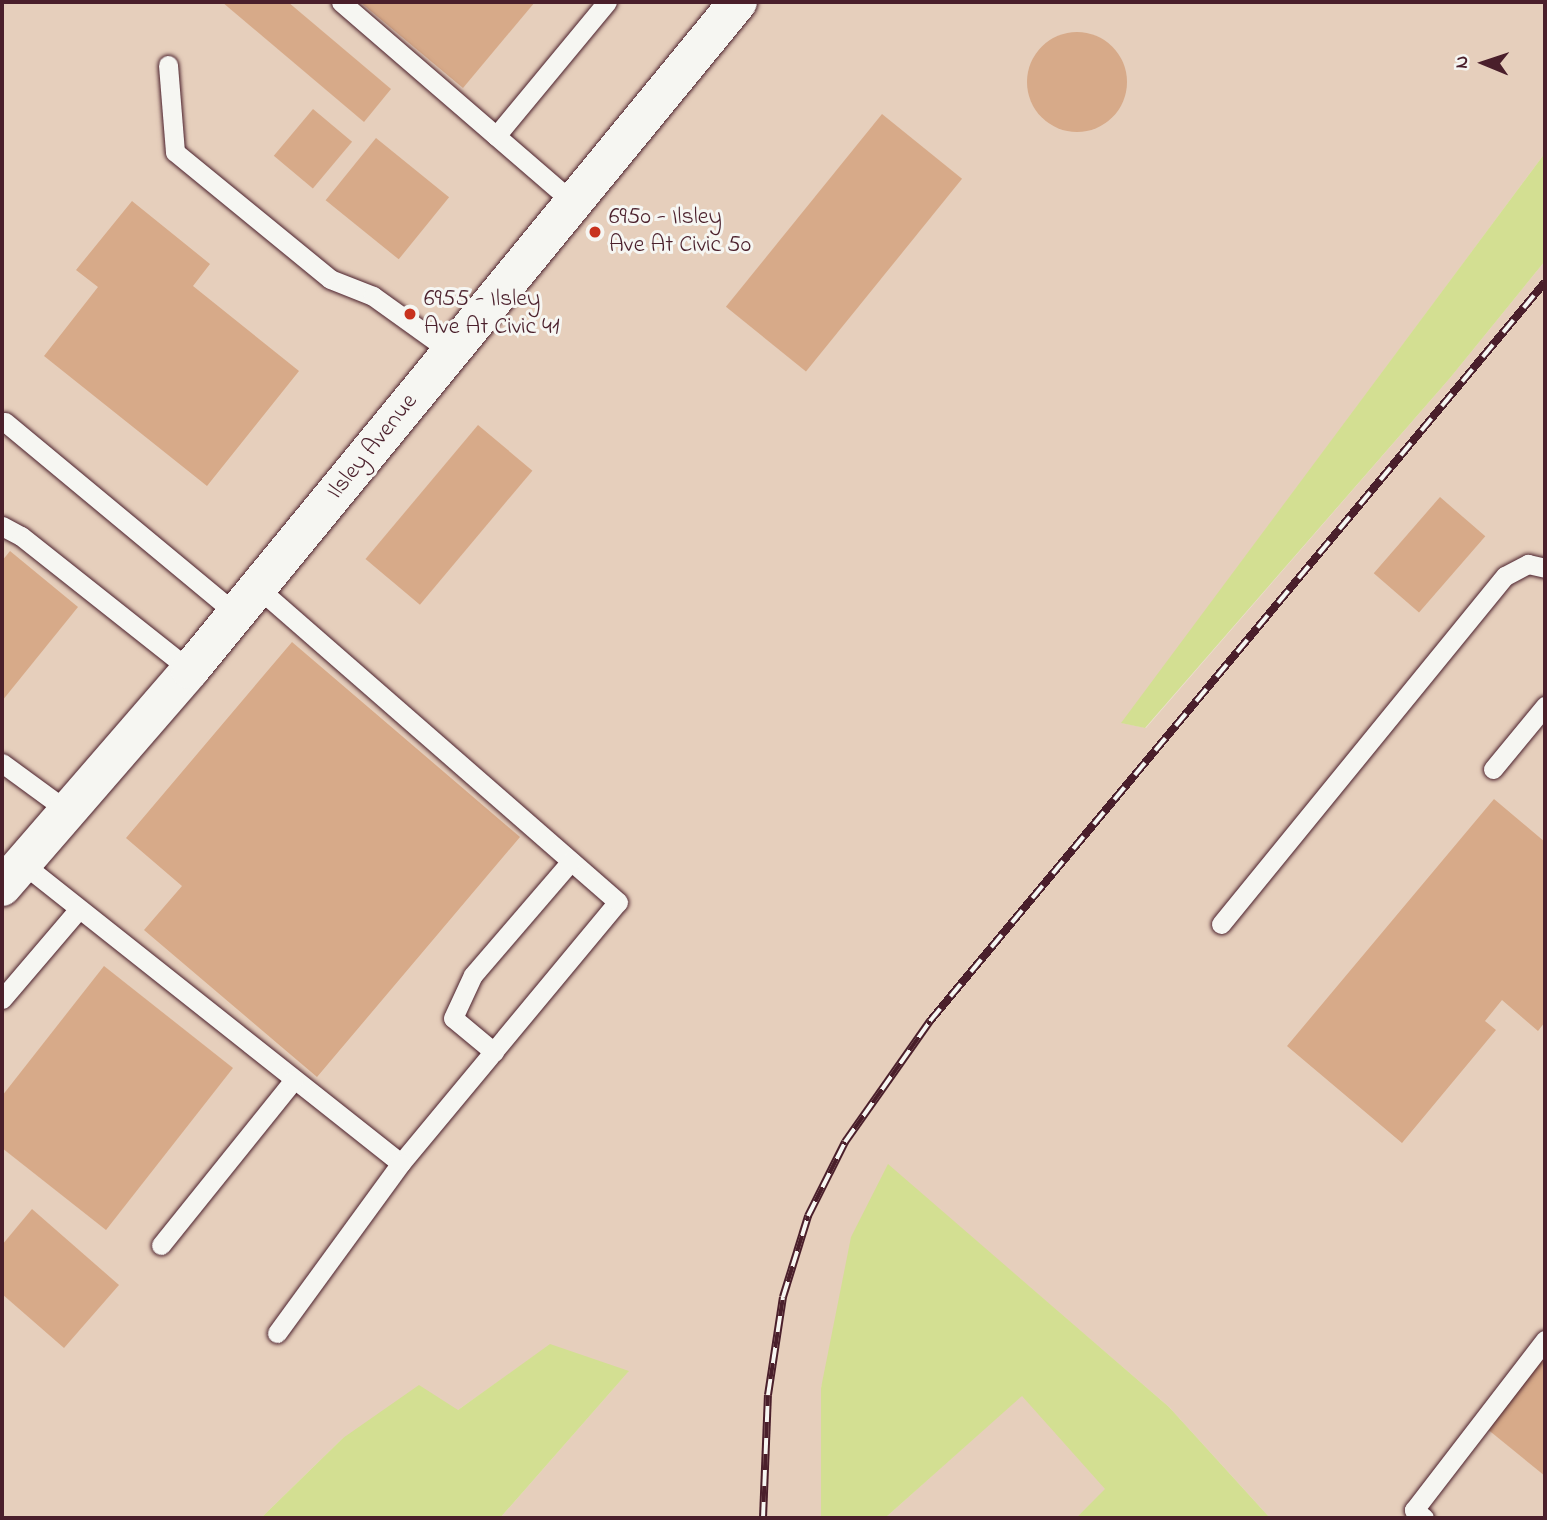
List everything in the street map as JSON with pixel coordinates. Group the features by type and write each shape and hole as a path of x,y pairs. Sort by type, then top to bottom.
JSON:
{"street":[{"name":"Ilsley Avenue","path":"12,875 190,670 738,2"}],"lane":[{"path":"341,2 573,202"},
{"path":"496,136 607,2"},
{"path":"168,65 175,152 330,279 373,296 451,352"},
{"path":"5,422 247,601 618,902 401,1163 277,1333"},
{"path":"2,526 21,536 190,670"},
{"path":"1221,923 1505,576 1528,564 1545,568"},
{"path":"1493,769 1545,706"},
{"path":"2,763 69,812"},
{"path":"494,1052 453,1018 473,975 571,862"},
{"path":"12,875 78,910 401,1163"},
{"path":"2,999 78,910"},
{"path":"161,1245 293,1081"},
{"path":"1424,1518 1414,1510 1545,1340"}],"shaded area":[{"path":"2,2 1545,2 1545,153 1122,723 1146,728 1450,378 1545,261 1545,1518 1270,1518 1169,1407 888,1165 821,1388 821,1518 500,1518 628,1372 550,1345 458,1410 343,1438 261,1518 2,1518"},
{"path":"1022,1395 1106,1489 1076,1518 885,1518"}],"green space":[{"path":"1545,153 1545,261 1450,378 1145,728 1121,723"},
{"path":"888,1164 1169,1407 1270,1518 1076,1518 1105,1489 1022,1396 885,1518 821,1518 821,1388 851,1237"},
{"path":"550,1344 629,1371 500,1518 261,1518 343,1438 419,1385 458,1410"}],"building":[{"path":"222,2 288,2 391,89 364,122"},
{"path":"360,2 535,2 463,88"},
{"path":"1077,32 1096,36 1112,47 1123,63 1127,82 1123,101 1112,117 1096,128 1077,132 1058,128 1042,117 1031,101 1027,82 1031,63 1042,47 1058,36"},
{"path":"313,109 352,142 313,189 274,156"},
{"path":"882,114 962,179 806,372 726,307"},
{"path":"376,138 449,197 399,259 326,200"},
{"path":"132,201 210,264 193,286 299,371 207,486 44,356 98,287 76,270"},
{"path":"478,425 532,471 420,605 366,559"},
{"path":"1440,497 1485,536 1419,613 1374,573"},
{"path":"10,551 78,607 2,701 2,561"},
{"path":"292,642 520,837 317,1077 144,930 182,886 126,838"},
{"path":"1494,799 1545,842 1545,1022 1538,1031 1502,1000 1485,1021 1496,1030 1402,1143 1287,1046"},
{"path":"104,966 233,1068 106,1230 2,1148 2,1096"},
{"path":"32,1209 119,1285 64,1348 2,1294 2,1245"},
{"path":"1545,1354 1545,1476 1486,1428"}],"railway":[{"path":"763,1518 768,1395 783,1297 808,1216 845,1142 930,1021 1545,282"}],"place":[{"name":"6950 - Ilsley Ave At Civic 50","path":"595,232"},
{"name":"6955 - Ilsley Ave At Civic 41","path":"410,314"}]}
